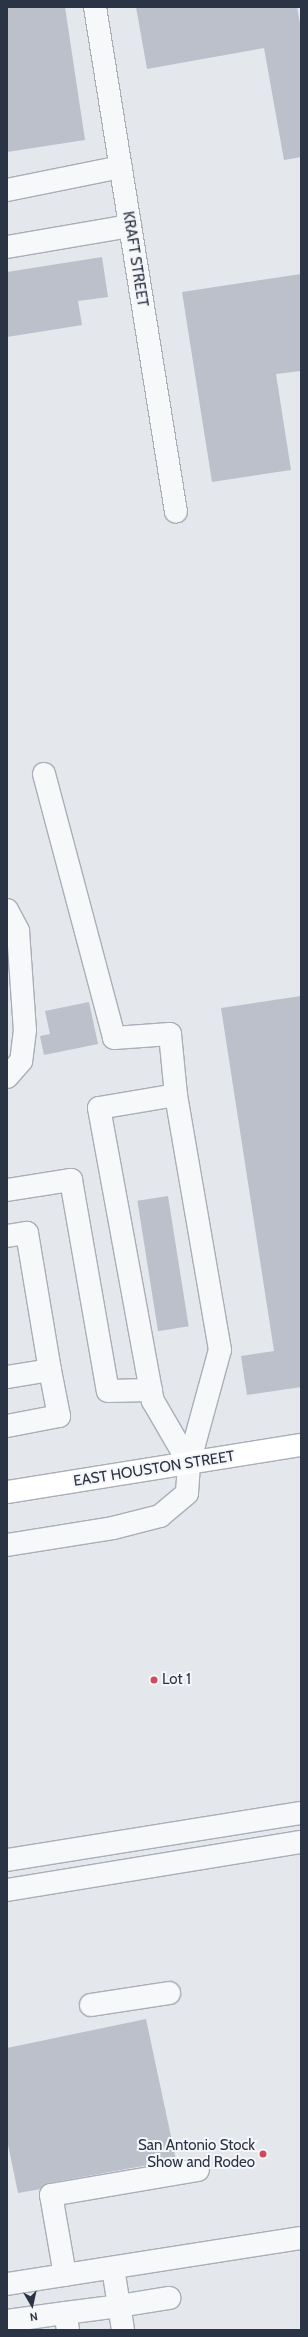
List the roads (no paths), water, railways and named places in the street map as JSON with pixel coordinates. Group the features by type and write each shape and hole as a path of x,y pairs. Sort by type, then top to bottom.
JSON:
{"main road":[{"name":"EAST HOUSTON STREET","path":"7,1492 301,1445"}],"street":[{"name":"KRAFT STREET","path":"95,7 176,512"},
{"path":"7,190 121,167"},
{"path":"7,247 130,226"},
{"path":"7,1545 113,1528 160,1516 187,1493 189,1463 220,1350 176,1095 170,1034 114,1038 44,774"},
{"path":"7,910 18,931 25,1030 21,1061 7,1077"},
{"path":"176,1095 99,1108 153,1401 189,1463"},
{"path":"7,1190 71,1180 108,1392 151,1390"},
{"path":"7,1236 27,1233 59,1416 7,1426"},
{"path":"7,1377 50,1370"},
{"path":"7,1860 294,1814 297,1842 7,1890"},
{"path":"91,2006 170,1993"},
{"path":"65,2275 51,2195 198,2170"},
{"path":"7,2284 301,2238"},
{"path":"113,2268 123,2330"},
{"path":"7,2321 66,2322 119,2306 169,2298"}],"place":[{"name":"Lot 1","path":"154,1680"},
{"name":"San Antonio Stock Show and Rodeo","path":"263,2154"}]}
